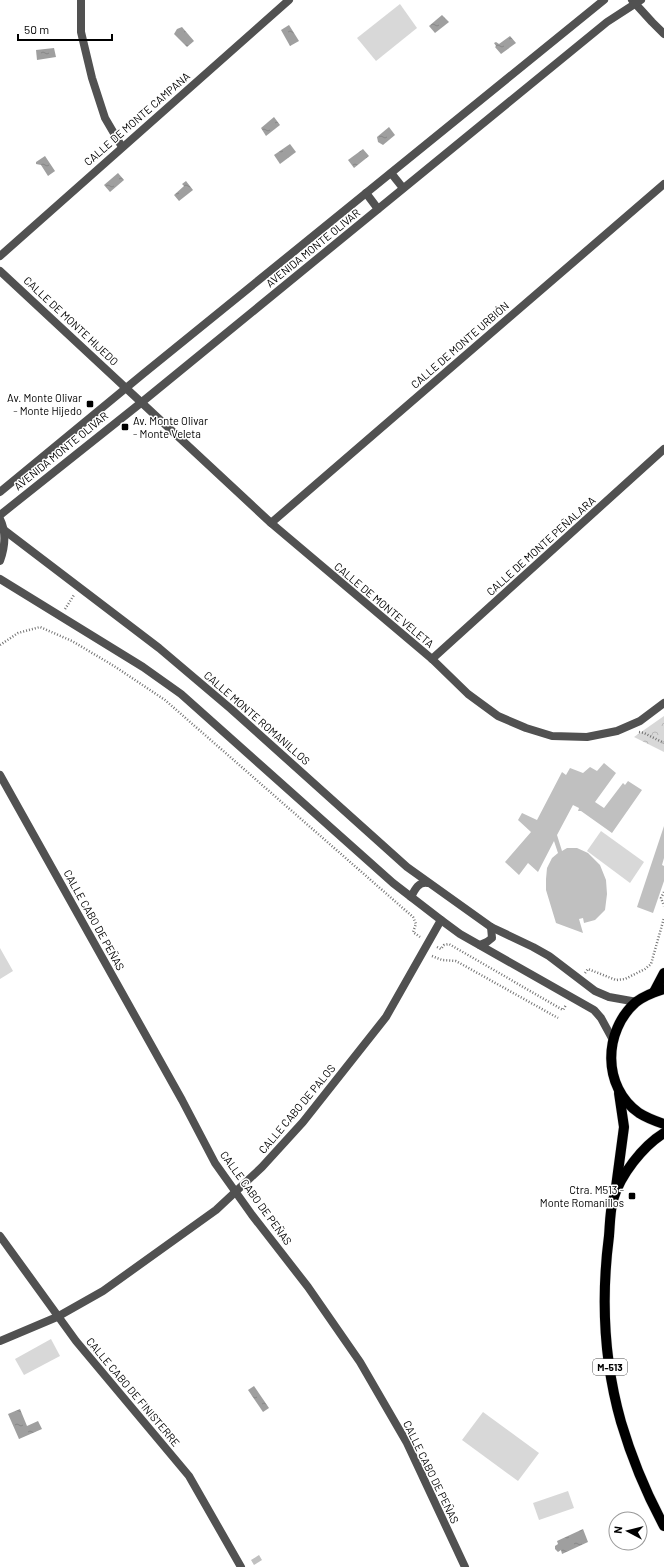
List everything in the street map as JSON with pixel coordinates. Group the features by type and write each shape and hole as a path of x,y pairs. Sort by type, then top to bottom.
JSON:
{"main road":[{"path":"654,992 664,973"},
{"path":"664,989 654,992 637,1002 622,1019 613,1040 611,1052 611,1065 614,1078 619,1090 627,1102 650,1120 664,1124"},
{"path":"613,1199 620,1162 624,1127 619,1090"},
{"name":"M-513","path":"664,1133 640,1154 626,1173 613,1199 604,1292 606,1339 621,1422 636,1468 652,1505 664,1526"}],"street":[{"path":"81,0 81,32 92,78 105,118 122,147"},
{"name":"CALLE DE MONTE CAMPANA","path":"0,256 289,0"},
{"name":"AVENIDA MONTE OLIVAR","path":"0,492 604,0"},
{"path":"636,1 664,34"},
{"name":"AVENIDA MONTE OLIVAR","path":"0,515 142,402 607,22 636,1"},
{"path":"391,173 403,188"},
{"name":"CALLE DE MONTE URBIÓN","path":"271,523 664,184"},
{"path":"366,193 378,209"},
{"name":"CALLE DE MONTE HIJEDO","path":"0,271 127,388"},
{"name":"CALLE DE MONTE VELETA","path":"127,388 271,523 432,659 468,694 498,716 526,728 552,736 587,737 617,731 640,721 664,704"},
{"name":"CALLE DE MONTE PEÑALARA","path":"432,659 664,449"},
{"path":"0,519 4,530 5,546 0,561"},
{"name":"CALLE MONTE ROMANILLOS","path":"4,530 158,648 231,709 407,867 491,927 549,956 595,991 609,997 637,1002"},
{"path":"0,579 143,667 181,694 411,897 460,934 594,1010 601,1018 613,1040"},
{"name":"CALLE CABO DE PEÑAS","path":"0,775 182,1100 215,1163 235,1192 308,1287 360,1362 407,1443 465,1567"},
{"path":"411,897 419,884 428,882"},
{"name":"CALLE CABO DE PALOS","path":"0,1341 58,1317 103,1291 216,1210 262,1167 303,1122 386,1017 427,942 441,920"},
{"path":"480,945 492,938 491,927"},
{"name":"CALLE CABO DE FINISTERRE","path":"0,1236 76,1341 188,1476 241,1567"}],"path":[{"path":"60,616 79,588"},
{"path":"0,645 18,633 40,627 72,641 114,666 165,700 413,917 416,924 413,932 427,942 441,949 444,944 449,944 563,1010 571,997"},
{"path":"630,725 638,732 644,732 664,743"},
{"path":"664,892 661,898 664,906"},
{"path":"580,981 588,969 616,980 625,979 645,969 651,964 664,918"},
{"path":"430,954 442,960 456,960 558,1018"}],"green space":[{"path":"400,4 417,28 376,61 357,38"},
{"path":"664,716 664,752 634,737"},
{"path":"601,831 644,862 630,883 587,851"},
{"path":"0,948 13,971 0,979"},
{"path":"51,1339 60,1356 24,1375 15,1359"},
{"path":"483,1412 539,1453 518,1481 462,1440"},
{"path":"568,1491 574,1508 539,1520 533,1503"}],"water":[{"path":"442,15 449,22 435,33 429,26"},
{"path":"289,25 299,41 290,46 281,30"},
{"path":"182,27 194,41 187,47 174,34 177,29"},
{"path":"510,36 516,43 501,54 495,47 496,46 494,43 496,42 499,44"},
{"path":"54,48 56,57 37,60 36,50"},
{"path":"274,117 280,125 266,136 261,128"},
{"path":"389,127 395,135 383,145 378,142 377,137"},
{"path":"290,144 296,152 280,164 274,155"},
{"path":"363,149 369,156 354,168 348,160"},
{"path":"45,156 55,171 48,176 41,165 36,164 36,162"},
{"path":"118,173 124,180 110,192 104,185"},
{"path":"186,181 193,190 179,201 174,195 184,186 182,184"},
{"path":"254,1386 269,1408 263,1412 248,1390"},
{"path":"20,1409 27,1426 38,1421 42,1429 19,1439 8,1414"},
{"path":"583,1529 588,1542 562,1554 561,1550 558,1552 555,1549 555,1546 558,1544 557,1541"}],"building":[{"path":"604,763 616,773 595,802 604,808 623,783 625,785 628,781 642,790 612,833 581,811 578,811 579,808 573,805 557,835 562,851 567,848 577,848 588,853 600,865 606,880 607,894 605,910 595,920 584,923 583,918 579,919 583,933 556,923 546,890 547,868 552,858 558,853 554,841 538,872 528,863 519,875 505,862 531,832 518,820 522,813 537,820 562,772 566,775 570,768 583,773 590,767 597,771"},
{"path":"664,826 664,858 662,865 664,866 664,881 653,913 637,907"},
{"path":"259,1555 262,1560 254,1565 251,1560"}],"place":[{"name":"Av. Monte Olivar - Monte Hijedo","path":"90,404"},
{"name":"Av. Monte Olivar - Monte Veleta","path":"125,427"},
{"name":"Ctra. M513 - Monte Romanillos","path":"632,1196"}]}
